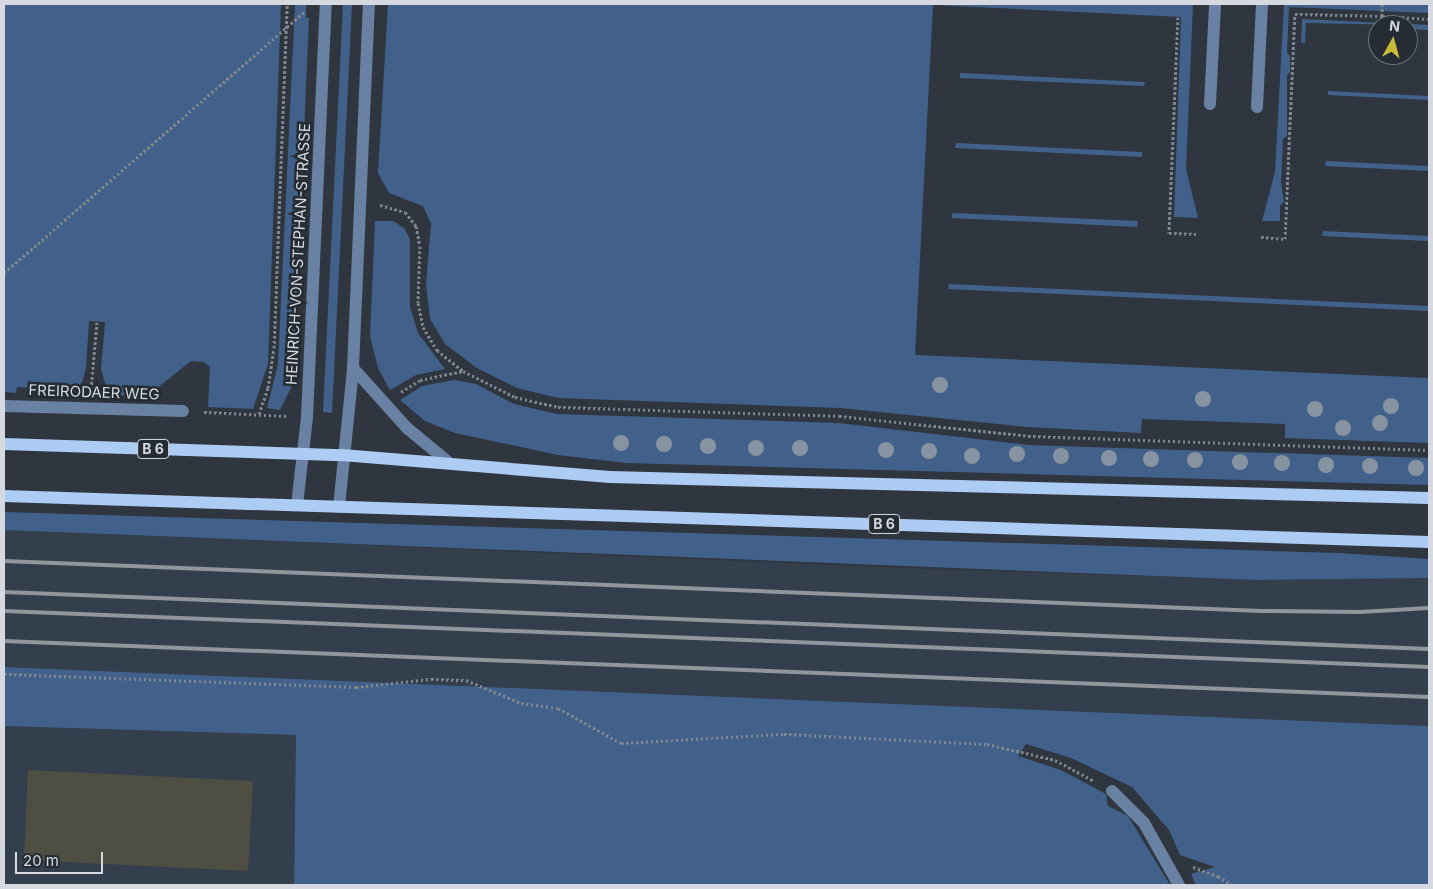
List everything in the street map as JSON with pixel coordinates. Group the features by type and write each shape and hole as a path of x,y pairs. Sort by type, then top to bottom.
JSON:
{"main road":[{"name":"B 6","path":"4,444 342,455 447,461 610,477 1429,498"},
{"name":"B 6","path":"4,496 1429,542"}],"street":[{"name":"HEINRICH-VON-STEPHAN-STRASSE","path":"296,505 307,417 326,4"},
{"path":"339,507 342,455 353,368 369,4"},
{"path":"1210,104 1215,4"},
{"path":"1257,107 1262,4"},
{"path":"353,368 384,405 447,461"},
{"name":"FREIRODAER WEG","path":"4,406 183,411"},
{"path":"1112,791 1144,823 1179,885"}],"path":[{"path":"259,414 268,388 274,348 289,26 287,4"},
{"path":"4,273 308,9"},
{"path":"1261,237 1286,239 1295,14 1368,16"},
{"path":"1178,18 1169,233 1196,234"},
{"path":"359,203 389,205 405,212 416,226 420,246 418,303 423,328 437,350 463,371 515,397 558,407 839,416 1028,436 1429,450"},
{"path":"90,399 97,322"},
{"path":"384,405 420,380 463,371"},
{"path":"4,674 356,688 431,679 466,680 521,703 558,708 621,743 784,734 987,744 1055,760 1112,791"},
{"path":"1170,869 1194,867 1218,876 1232,885"}],"shaded area":[{"path":"4,4 281,4 268,364 253,409 208,407 210,367 204,362 191,361 146,397 116,395 105,383 101,369 105,322 89,321 86,368 82,383 74,391 17,387 16,393 4,392"},
{"path":"295,4 306,4 306,18 309,18 294,364 291,388 280,410 267,408 278,364"},
{"path":"343,4 352,4 332,413 323,412"},
{"path":"388,4 1193,4 1186,169 1198,218 1174,217 1181,17 933,5 915,355 1429,378 1429,443 1285,438 1285,424 1142,419 1141,433 1027,427 840,408 558,398 517,388 477,368 445,344 430,319 426,284 431,224 423,206 389,193 378,173"},
{"path":"1284,4 1429,4 1429,13 1289,7 1287,53 1290,56 1290,72 1287,75 1287,136 1283,139 1281,182 1284,202 1280,205 1280,221 1262,221 1275,172"},
{"path":"1302,19 1368,22 1368,24 1306,23 1305,43 1301,43"},
{"path":"1418,24 1429,25 1429,30 1418,29"},
{"path":"960,73 1145,82 1144,86 960,78"},
{"path":"1328,91 1429,96 1429,100 1328,95"},
{"path":"956,143 1142,152 1142,157 955,148"},
{"path":"1326,161 1429,166 1429,171 1325,166"},
{"path":"952,213 1138,221 1137,227 952,218"},
{"path":"375,221 393,221 404,228 410,239 410,307 418,333 445,369 416,375 390,390 378,368 370,336"},
{"path":"1323,231 1429,236 1429,241 1322,236"},
{"path":"949,284 1429,306 1429,311 948,289"},
{"path":"454,380 476,384 514,404 557,414 839,423 1028,445 1429,458 1429,485 626,463 558,455 455,433 425,421 400,400 422,386"},
{"path":"4,512 1339,553 1429,559 1429,578 1257,580 4,530"},
{"path":"4,530 930,569 1257,580 1429,578 1429,726 4,667"},
{"path":"4,667 1429,726 1429,885 1196,885 1191,874 1215,867 1180,855 1169,830 1132,787 1071,758 1026,744 1018,756 1061,770 1106,794 1108,806 1128,816 1170,885 294,885 296,735 4,726"},
{"path":"4,726 296,735 294,885 4,885"}],"building":[{"path":"28,770 253,781 248,871 24,860"}],"railway":[{"path":"4,561 1261,611 1360,612 1429,608"},
{"path":"4,592 1429,649"},
{"path":"4,611 1429,667"},
{"path":"4,641 1429,697"}]}
